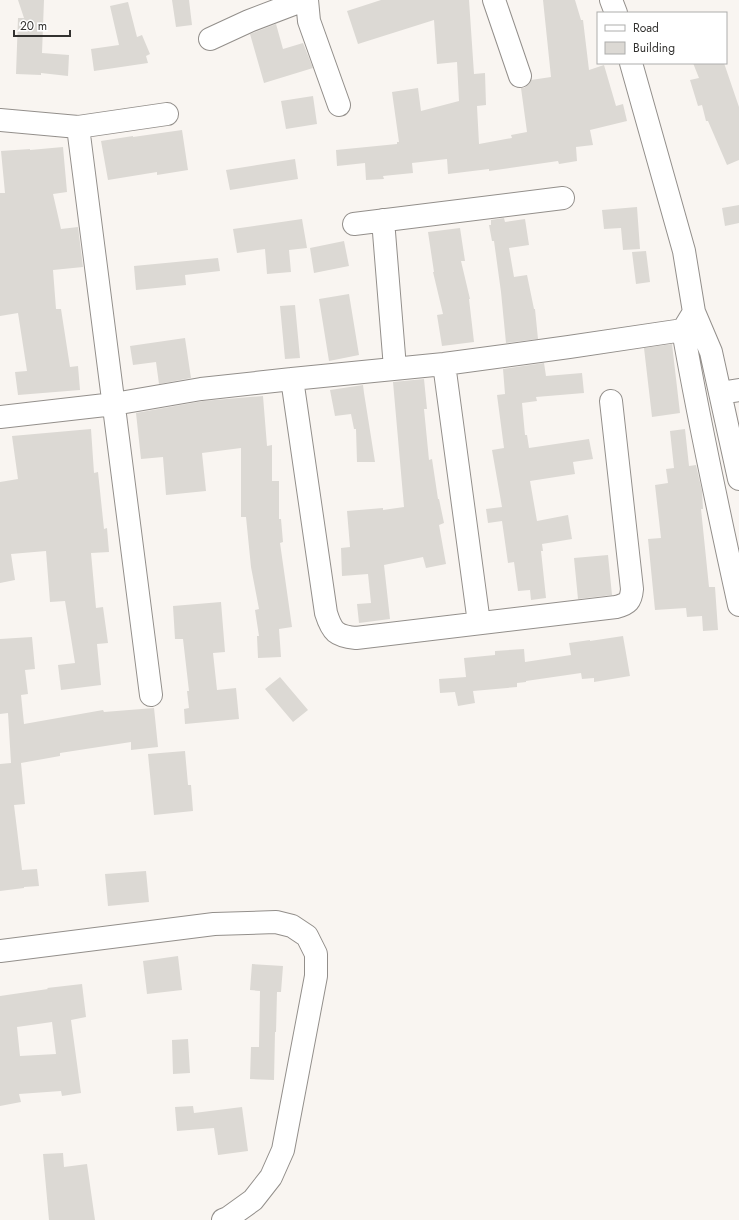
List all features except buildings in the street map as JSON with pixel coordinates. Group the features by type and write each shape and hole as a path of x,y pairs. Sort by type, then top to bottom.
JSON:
{"street":[{"path":"210,39 249,21 304,0"},
{"path":"307,0 309,21 339,105"},
{"path":"494,0 520,76"},
{"path":"611,0 616,12"},
{"path":"631,64 684,252 693,388 713,489 739,605"},
{"path":"0,120 78,127 168,114"},
{"path":"78,127 151,696"},
{"path":"354,224 563,198"},
{"path":"383,220 395,368"},
{"path":"0,417 114,404 201,389 444,364 569,347 689,321"},
{"path":"689,321 711,352 730,391 739,479"},
{"path":"444,364 479,623"},
{"path":"292,379 326,613 331,627 336,633 343,637 356,638 624,605 632,597 631,576 611,401"},
{"path":"0,951 214,924 276,922 292,926 307,936 316,954 316,976 283,1150 271,1177 253,1200 223,1220"}]}
